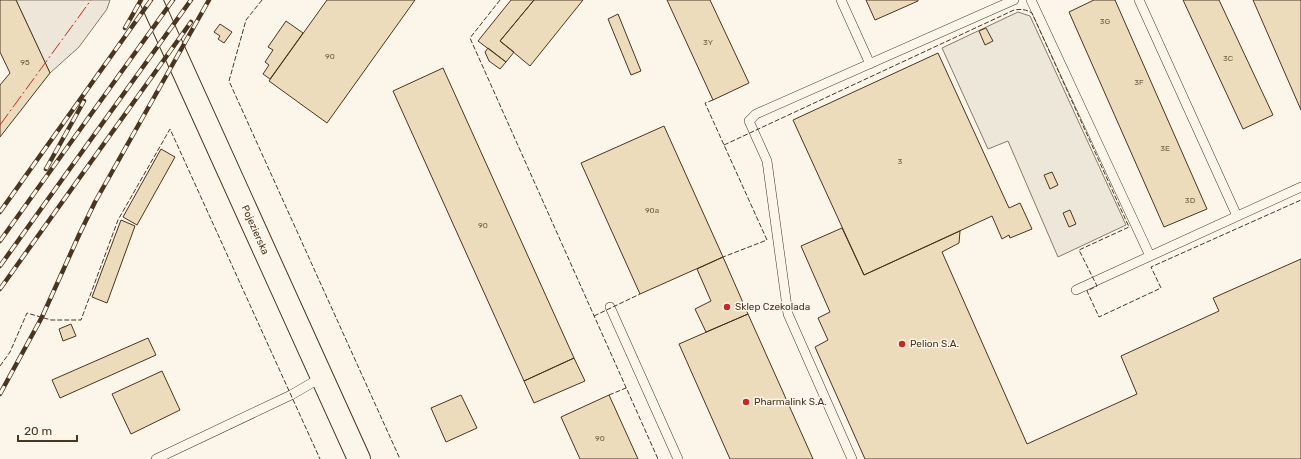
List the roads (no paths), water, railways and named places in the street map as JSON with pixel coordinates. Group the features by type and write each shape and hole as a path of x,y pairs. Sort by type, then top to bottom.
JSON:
{"street":[{"name":"Pojezierska","path":"151,0 359,459"}],"lane":[{"path":"841,0 870,64"},
{"path":"852,459 788,314 767,161 749,121 756,114 1014,0"},
{"path":"1031,0 1150,256"},
{"path":"1139,0 1237,216"},
{"path":"1076,290 1301,187"},
{"path":"610,308 678,459"},
{"path":"156,459 291,395 322,377"}],"railway":[{"path":"125,28 141,0"},
{"path":"0,212 151,0"},
{"path":"0,241 173,0"},
{"path":"0,266 191,0"},
{"path":"0,394 42,317 95,202 209,0"},
{"path":"0,289 191,22"},
{"path":"46,169 84,101"}],"place":[{"name":"Sklep Czekolada","path":"727,307"},
{"name":"Pelion S.A.","path":"902,344"},
{"name":"Pharmalink S.A.","path":"746,402"}]}
